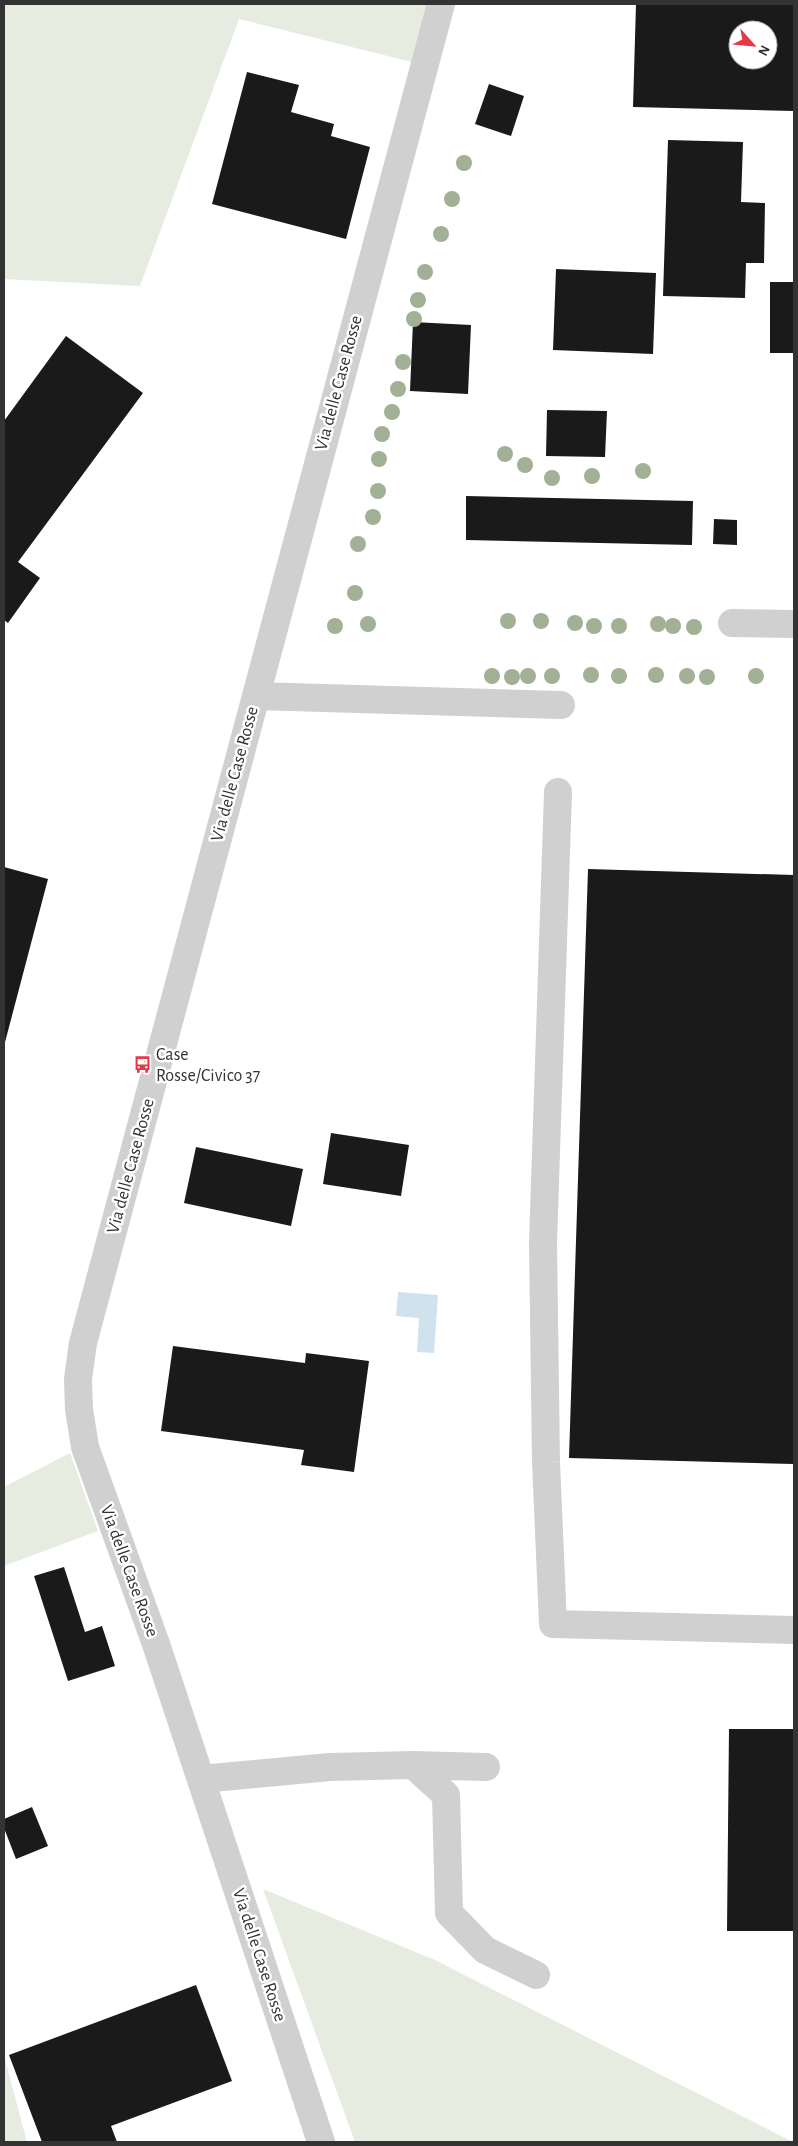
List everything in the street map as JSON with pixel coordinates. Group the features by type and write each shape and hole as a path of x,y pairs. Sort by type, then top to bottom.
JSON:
{"street":[{"name":"Via delle Case Rosse","path":"320,2142 156,1644 85,1447 79,1409 78,1379 84,1343 442,4"},
{"path":"732,623 794,624"},
{"path":"256,696 561,705"},
{"path":"558,792 543,1242 546,1462 553,1624 794,1630"},
{"path":"200,1779 330,1767 413,1765 486,1767"},
{"path":"413,1765 446,1795 449,1913 485,1950 536,1975"}],"shaded area":[{"path":"4,4 443,4 424,65 239,19 140,286 4,279"},
{"path":"70,1453 98,1531 4,1566 4,1487"},
{"path":"263,1889 435,1960 793,2142 355,2142"},
{"path":"4,2056 27,2142 4,2142"}],"water":[{"path":"398,1292 438,1295 434,1353 417,1352 419,1318 396,1316"}],"building":[{"path":"636,4 794,4 794,111 633,107"},
{"path":"247,72 299,85 291,112 334,124 331,136 370,147 346,239 212,204"},
{"path":"489,84 524,96 511,136 475,124"},
{"path":"668,140 743,142 741,202 765,203 764,263 746,263 745,298 663,296"},
{"path":"556,269 656,273 653,354 553,350"},
{"path":"770,282 794,282 794,353 770,353"},
{"path":"413,322 471,325 468,394 410,391"},
{"path":"66,336 143,393 18,562 40,578 8,623 4,620 4,421"},
{"path":"547,410 607,411 605,457 546,456"},
{"path":"466,496 693,501 692,545 466,540"},
{"path":"714,519 737,520 737,545 713,544"},
{"path":"4,867 48,879 4,1046"},
{"path":"588,869 794,875 794,1464 569,1458"},
{"path":"331,1133 409,1145 401,1196 323,1184"},
{"path":"196,1147 303,1169 291,1226 184,1203"},
{"path":"173,1346 305,1363 306,1353 369,1361 354,1472 301,1465 304,1450 161,1431"},
{"path":"64,1567 85,1632 102,1626 115,1666 68,1681 34,1576"},
{"path":"729,1729 794,1729 794,1931 727,1931"},
{"path":"32,1807 48,1846 16,1859 4,1828 4,1819"},
{"path":"196,1985 232,2081 111,2126 117,2142 42,2142 9,2055"}],"place":[{"name":"Case Rosse/Civico 37","path":"142,1065"}]}
